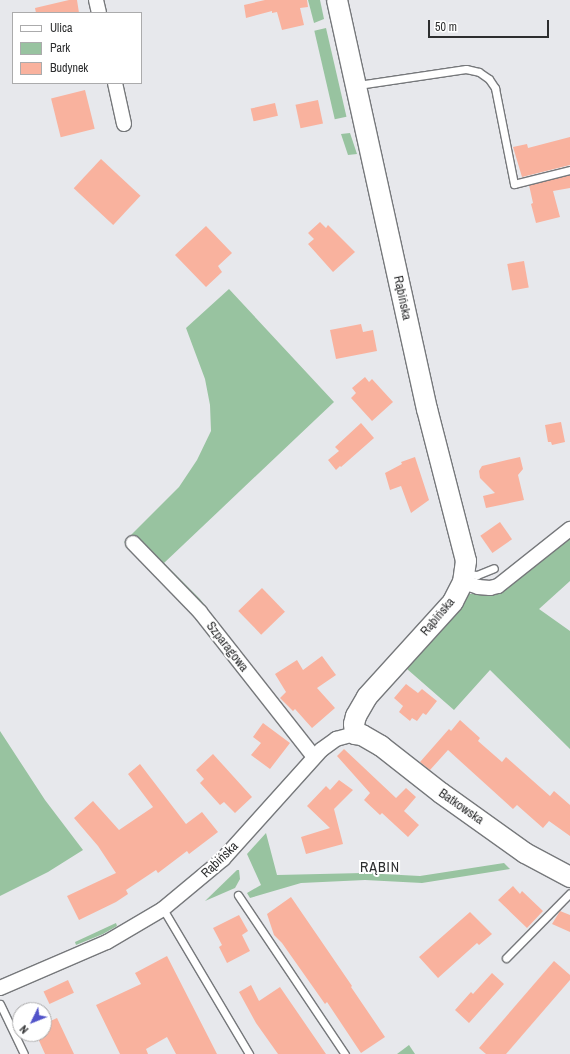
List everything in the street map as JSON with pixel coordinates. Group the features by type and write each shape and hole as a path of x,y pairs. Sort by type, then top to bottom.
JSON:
{"street":[{"path":"96,0 99,12"},
{"name":"Rąbińska","path":"0,988 107,942 163,908 223,859 314,757 329,743 343,736 355,734 354,724 356,716 367,697 453,602 464,578 466,561 463,547 434,444 337,0"},
{"path":"115,84 124,124"},
{"path":"464,578 478,587 490,588 498,586 570,529"},
{"name":"Szparagowa","path":"133,542 200,612 314,757"},
{"name":"Batkowska","path":"355,734 369,738 441,793 525,853 570,876"}],"lane":[{"path":"356,86 466,69 479,72 489,79 494,88 514,184 570,170"},
{"path":"464,578 477,575 494,568"},
{"path":"506,958 570,893"},
{"path":"238,895 345,1054"},
{"path":"163,908 249,1054"},
{"path":"0,1004 24,1054"}],"green space":[{"path":"308,0 320,0 324,19 314,23"},
{"path":"326,28 346,117 335,119 314,31"},
{"path":"350,133 357,154 348,155 341,134"},
{"path":"229,289 334,402 164,563 200,599 307,739 298,749 190,611 124,542 179,487 197,460 211,431 210,405 205,379 186,328"},
{"path":"570,536 570,581 539,609 570,631 570,749 490,670 454,710 407,669 459,607 467,594 490,594"},
{"path":"0,731 45,800 83,850 48,872 0,896"},
{"path":"266,833 277,875 363,873 420,876 504,863 510,869 422,883 365,880 301,883 250,898 247,893 261,885 247,854"},
{"path":"237,870 239,870 240,879 235,888 205,901"},
{"path":"116,923 117,926 103,934 76,945 75,942"},
{"path":"409,1045 415,1054 397,1054"}],"building":[{"path":"69,0 77,0 79,12 36,12 35,8"},
{"path":"265,0 307,0 308,7 300,8 304,25 282,30 277,12 272,13 272,11 246,18 244,5"},
{"path":"85,90 95,129 61,137 51,98"},
{"path":"318,100 323,123 300,128 296,105"},
{"path":"275,103 278,116 254,121 251,109"},
{"path":"570,137 570,165 522,177 513,147 527,144 528,148"},
{"path":"101,159 140,196 113,225 74,188"},
{"path":"570,175 570,188 553,191 560,217 536,223 531,204 533,203 529,185"},
{"path":"320,222 326,228 328,225 355,252 333,272 308,244 314,239 308,233"},
{"path":"206,226 232,253 218,266 222,272 206,287 175,255"},
{"path":"524,261 529,288 512,291 507,264"},
{"path":"361,324 363,332 373,330 377,351 336,359 330,330"},
{"path":"365,377 369,382 372,379 393,402 372,421 351,398 356,393 352,388"},
{"path":"561,422 565,442 552,445 551,442 548,442 545,425"},
{"path":"361,423 374,438 336,470 328,460 339,451 335,447"},
{"path":"415,457 429,500 411,513 401,486 390,490 385,473 402,464 401,462"},
{"path":"520,457 523,469 518,475 524,500 486,508 483,496 495,493 480,478 479,471 482,466"},
{"path":"500,522 512,539 492,553 480,536"},
{"path":"262,588 285,612 261,635 238,611"},
{"path":"322,656 336,675 317,688 335,708 312,728 295,709 293,711 280,698 286,692 275,674 297,660 303,670"},
{"path":"406,684 418,693 422,689 437,701 426,715 423,713 417,721 412,718 410,721 399,712 403,706 394,698"},
{"path":"460,720 480,738 478,741 502,762 506,757 550,796 554,791 570,805 570,836 549,821 543,828 517,805 513,809 448,750 430,770 420,762 449,729 451,731"},
{"path":"263,723 290,743 270,769 251,755 261,743 253,737"},
{"path":"344,749 396,798 406,788 416,797 404,811 419,825 408,837 382,813 380,815 364,800 370,793 337,756"},
{"path":"213,754 252,797 235,813 224,802 220,805 200,783 204,779 196,770"},
{"path":"140,764 186,824 202,812 218,832 189,854 187,851 158,873 156,870 126,890 128,894 116,902 79,920 67,896 116,873 98,846 74,818 93,801 119,830 153,807 128,774"},
{"path":"339,780 353,790 334,809 343,844 306,854 301,837 330,828 307,806 326,786 330,790"},
{"path":"513,886 520,894 522,891 543,911 527,928 498,900"},
{"path":"291,897 385,1037 361,1053 327,1002 325,1004 282,943 274,935 267,914"},
{"path":"560,911 570,915 570,932 552,924"},
{"path":"470,912 492,934 479,945 477,943 438,978 419,957"},
{"path":"239,915 248,931 242,935 250,951 227,963 219,947 222,945 213,928"},
{"path":"167,956 217,1054 176,1054 167,1037 146,1049 148,1054 120,1054 96,1005 141,984 135,973"},
{"path":"554,961 570,975 570,980 506,1054 486,1054 479,1048"},
{"path":"492,973 504,984 469,1023 455,1010 471,992 473,994"},
{"path":"68,980 74,993 52,1003 48,1002 44,991"},
{"path":"251,985 259,1001 280,987 326,1054 278,1054 256,1023 239,992"},
{"path":"57,1018 74,1054 45,1054 40,1042 52,1042 52,1020"}],"district":[{"name":"RĄBIN","path":"380,867"}]}
